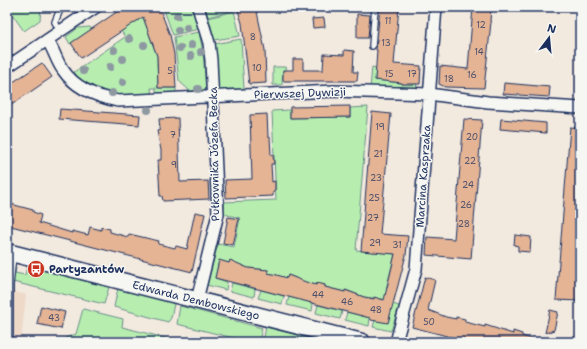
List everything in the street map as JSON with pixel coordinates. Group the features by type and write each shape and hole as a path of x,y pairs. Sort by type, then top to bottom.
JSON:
{"street":[{"path":"7,67 96,7"},
{"name":"Pułkownika Józefa Becka","path":"197,300 218,214 209,43 198,7"},
{"name":"Marcina Kasprzaka","path":"396,342 416,269 436,7"},
{"name":"Pierwszej Dywizji","path":"47,40 63,70 75,82 105,98 118,101 334,90 429,94 488,102 580,108"},
{"name":"Edwarda Dembowskiego","path":"10,253 362,342"}],"lane":[{"path":"60,31 56,22 61,7"},
{"path":"372,46 375,7"},
{"path":"10,253 10,342"}],"shaded area":[{"path":"7,290 26,295 21,341 26,342 7,342"}],"green space":[{"path":"7,7 41,7 40,20 24,31"},
{"path":"163,7 192,7 199,29 173,35"},
{"path":"205,7 233,7 233,10 208,17"},
{"path":"234,11 240,36 214,40 209,18"},
{"path":"143,17 157,56 158,88 176,88 176,95 156,96 156,88 151,88 152,96 119,96 99,91 90,87 81,80 74,72 125,37 121,31"},
{"path":"90,27 92,29 70,44 66,37 78,28"},
{"path":"199,32 203,52 206,90 190,91 179,81 174,37"},
{"path":"241,39 244,89 226,89 219,92 214,44"},
{"path":"273,67 286,67 286,70 283,70 282,85 273,85"},
{"path":"372,67 376,68 375,80 402,84 417,84 415,92 370,89"},
{"path":"368,107 356,250 395,254 386,289 396,292 393,304 399,306 391,331 373,327 375,320 388,322 393,305 382,302 383,299 364,297 346,290 345,292 325,287 325,285 317,283 316,285 296,280 296,278 288,275 287,278 268,273 268,270 248,268 230,261 229,263 219,261 215,278 227,282 226,290 207,285 218,244 234,247 240,218 224,214 224,202 276,200 272,111 290,110 290,118 350,117 350,108"},
{"path":"27,266 109,287 104,304 13,282 14,268 16,268 15,273 25,275"},
{"path":"232,283 255,289 254,297 230,291"},
{"path":"118,288 171,302 174,304 171,318 168,322 114,307"},
{"path":"261,290 284,296 282,304 258,298"},
{"path":"289,297 313,303 312,311 287,305"},
{"path":"318,305 342,311 340,319 316,313"},
{"path":"180,306 262,328 259,342 250,342 177,324"},
{"path":"83,309 123,319 122,327 181,342 65,342 65,338 76,334"},
{"path":"347,312 370,318 369,326 345,320"},
{"path":"267,327 325,342 263,342"}],"building":[{"path":"124,7 159,7 170,35 174,54 176,88 158,88 157,56 143,17 81,58 71,43"},
{"path":"237,7 256,7 265,50 266,83 249,84 242,23"},
{"path":"380,7 399,7 394,64 421,66 420,84 402,84 375,80"},
{"path":"473,7 491,7 491,22 484,88 445,87 439,84 440,66 468,69"},
{"path":"357,14 370,15 368,38 357,38"},
{"path":"324,18 325,27 313,28 312,19"},
{"path":"344,50 354,51 353,72 358,72 357,81 283,81 283,70 293,70 293,59 303,59 303,70 323,70 324,54 344,55"},
{"path":"42,63 52,77 7,108 7,86"},
{"path":"504,83 550,87 549,97 503,94"},
{"path":"350,106 350,117 290,118 290,107"},
{"path":"60,109 140,115 139,125 59,119"},
{"path":"372,112 391,114 380,234 408,236 406,255 388,323 371,320 370,318 215,278 219,260 229,263 230,260 248,268 268,270 268,273 287,278 288,275 316,285 317,283 325,285 325,287 345,292 345,290 364,297 374,299 374,297 384,300 395,254 361,251"},
{"path":"267,114 268,137 270,137 271,155 273,155 274,164 271,164 272,182 275,181 275,191 273,192 273,196 226,198 225,180 252,179 250,115"},
{"path":"178,118 180,182 208,181 209,199 163,201 162,196 160,196 158,160 161,160 161,150 157,131 160,130 159,119"},
{"path":"464,119 482,120 471,259 426,255 427,237 454,239"},
{"path":"501,119 546,123 546,133 500,129"},
{"path":"570,127 580,128 580,235 576,282 580,282 580,301 556,300"},
{"path":"7,203 33,210 33,212 41,215 39,223 72,233 72,231 88,235 90,227 101,230 101,227 110,229 110,232 128,237 129,234 159,241 158,244 187,249 195,212 205,214 192,272 7,225"},
{"path":"228,217 239,219 233,245 223,243"},
{"path":"515,235 531,237 530,252 518,251 518,246 514,245"},
{"path":"425,277 435,280 428,310 446,317 465,319 465,322 485,327 485,325 513,334 513,331 532,339 532,342 470,342 412,327"},
{"path":"41,306 65,312 61,329 37,324"},
{"path":"550,310 558,312 554,330 545,333"}],"place":[{"name":"Partyzantów","path":"36,269"}]}
